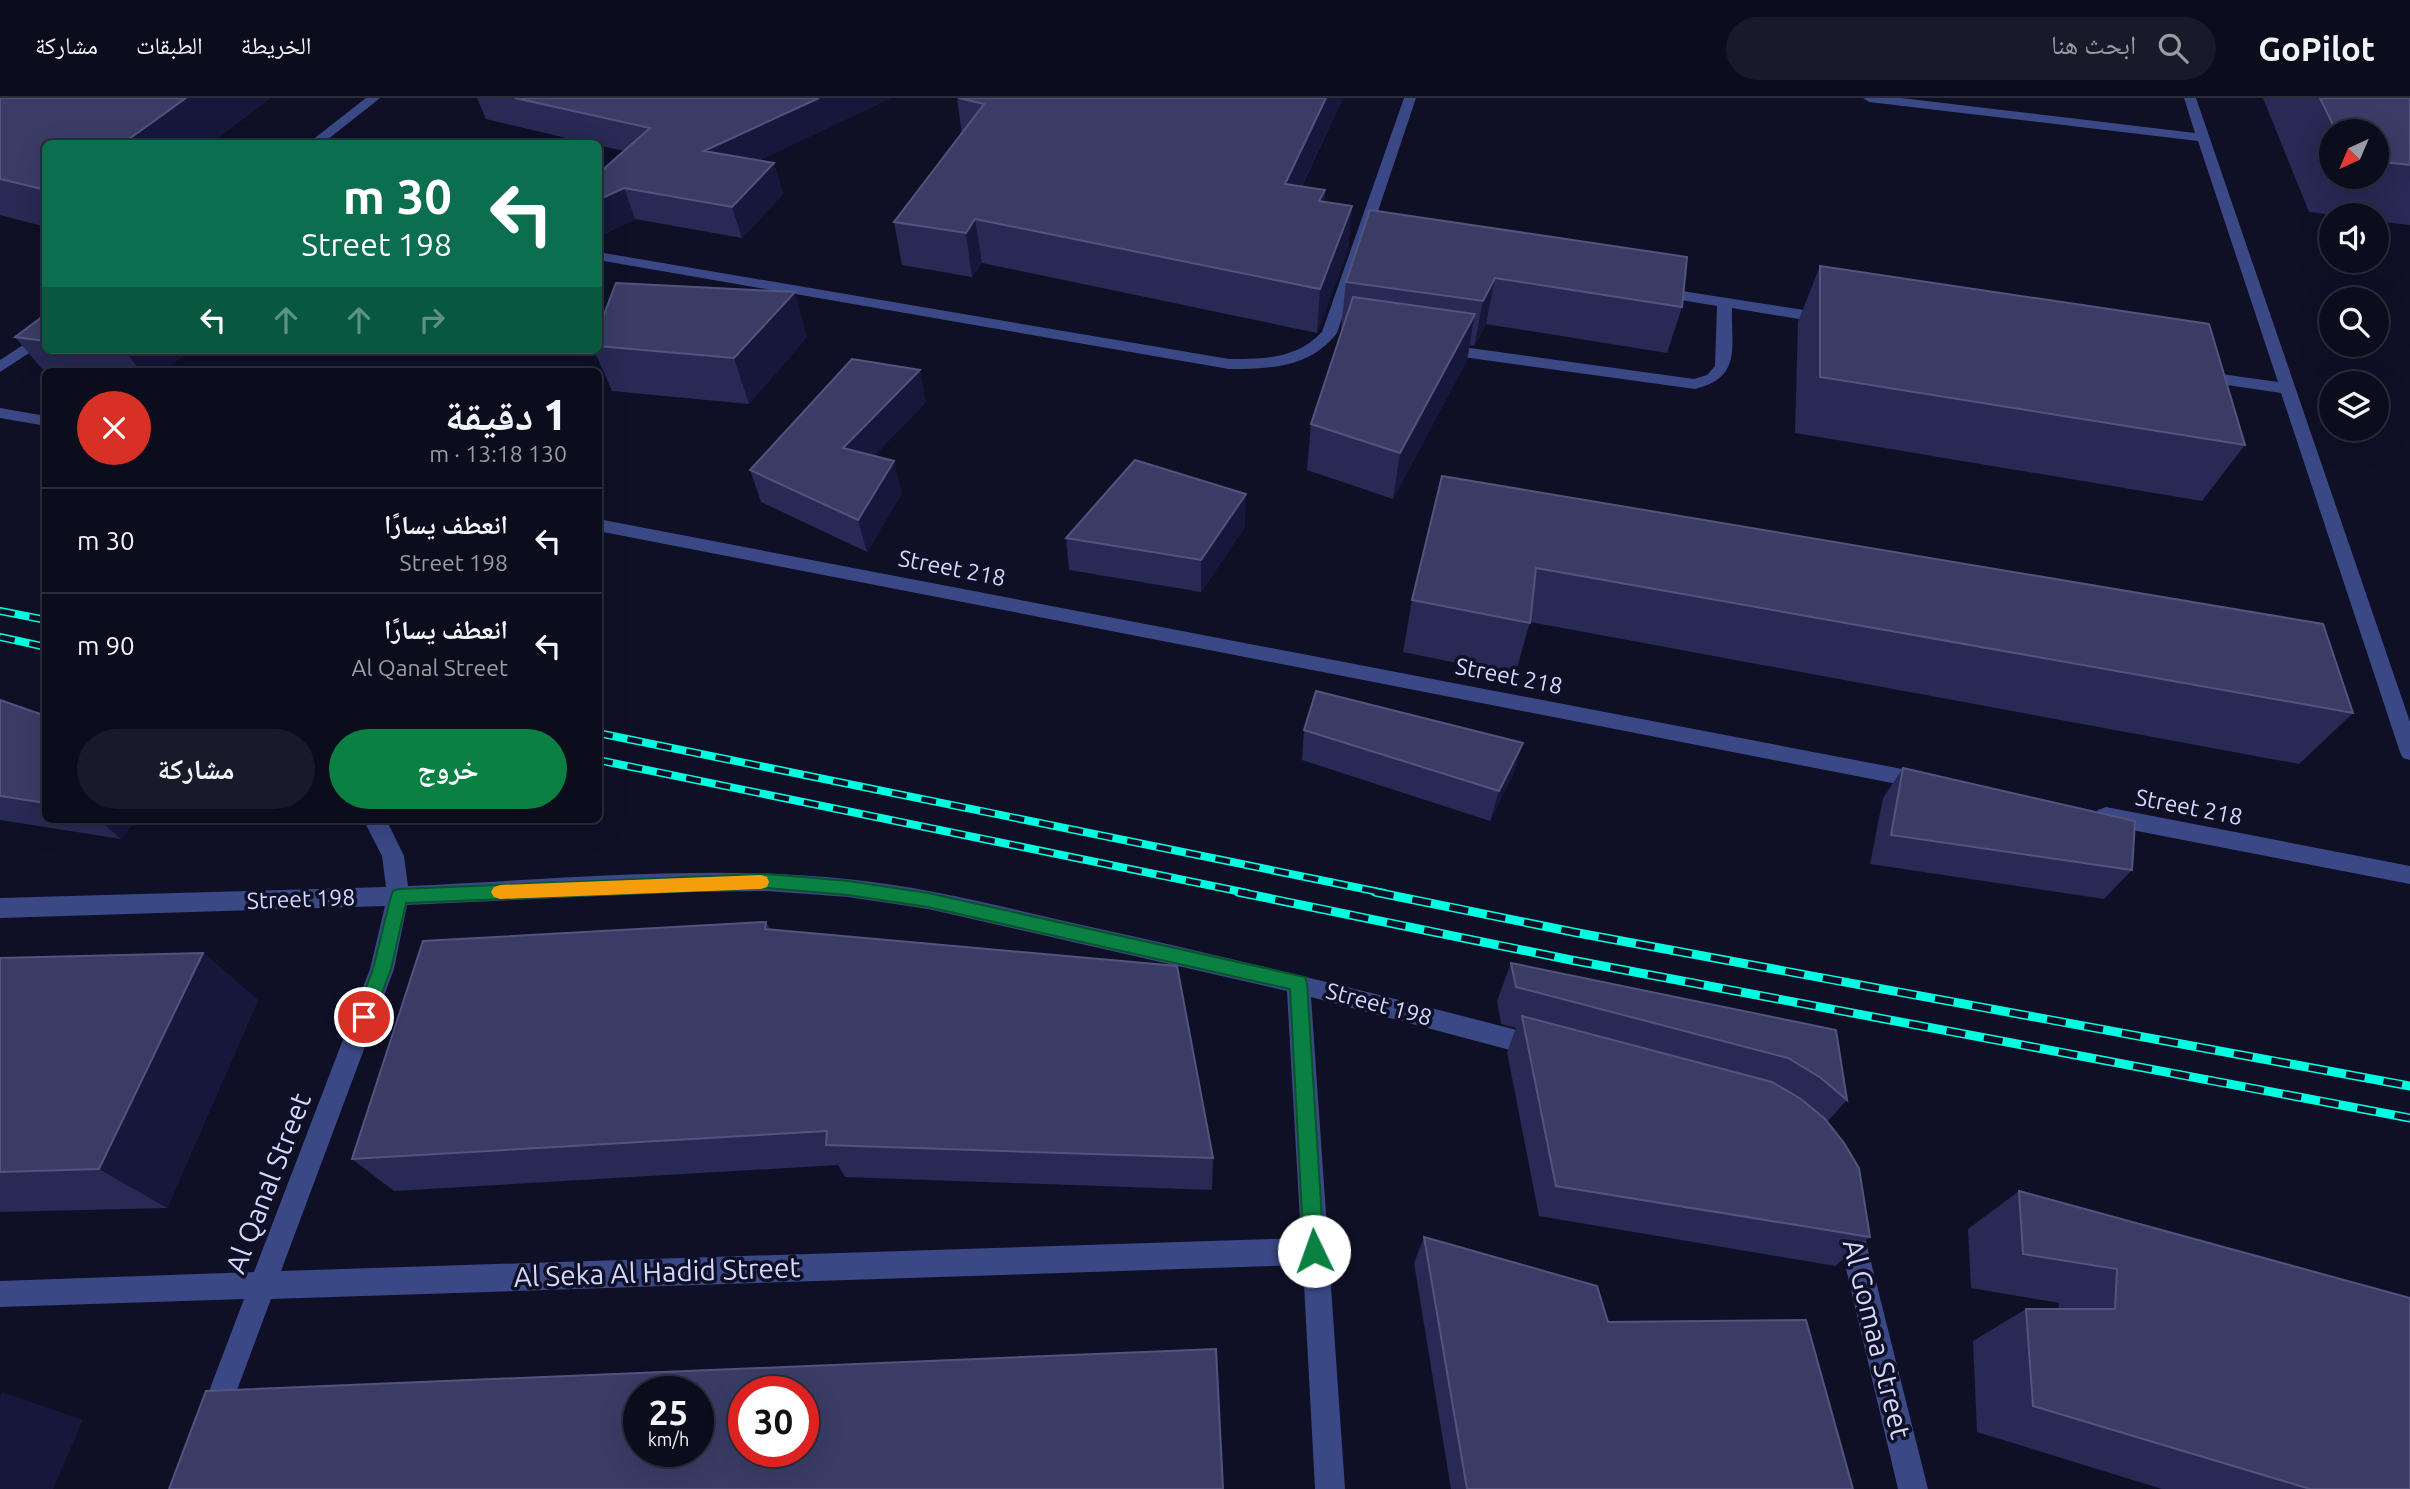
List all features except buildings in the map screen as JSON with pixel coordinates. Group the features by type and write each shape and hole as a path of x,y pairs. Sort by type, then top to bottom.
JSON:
{"street":[{"path":"318,140 374,98"},
{"path":"602,257 1229,365 1263,364 1294,359 1318,347 1335,334 1367,248 1410,98"},
{"path":"1870,98 2204,138"},
{"path":"2190,98 2410,752"},
{"path":"1644,290 1849,322"},
{"path":"1423,347 1695,384 1713,378 1723,367 1725,303"},
{"path":"0,367 42,338"},
{"path":"2178,372 2287,389"},
{"path":"0,413 42,420"},
{"name":"Street 218","path":"602,526 1944,785"},
{"name":"Street 218","path":"2081,811 2410,875"},
{"path":"376,823 394,855 399,896"},
{"name":"Street 198","path":"0,908 767,881 848,888 928,900 1298,983 1564,1054"},
{"name":"Al Qanal Street","path":"206,1438 382,969 399,896"},
{"path":"1298,983 1330,1489"},
{"name":"Al Gomaa Street","path":"1843,1202 1913,1489"},
{"name":"Al Seka Al Hadid Street","path":"0,1294 1314,1251"}],"railway":[{"path":"0,611 42,619"},
{"path":"0,637 42,646"},
{"path":"602,734 1384,893"},
{"path":"602,761 1247,893"},
{"path":"1238,892 1571,960 2410,1118"},
{"path":"1375,892 1578,933 2410,1086"}],"slow traffic":[{"path":"500,892 761,882"}],"route":[{"path":"364,1017 382,969 399,896 684,883 767,881 848,888 928,900 1298,983 1314,1251"}]}
